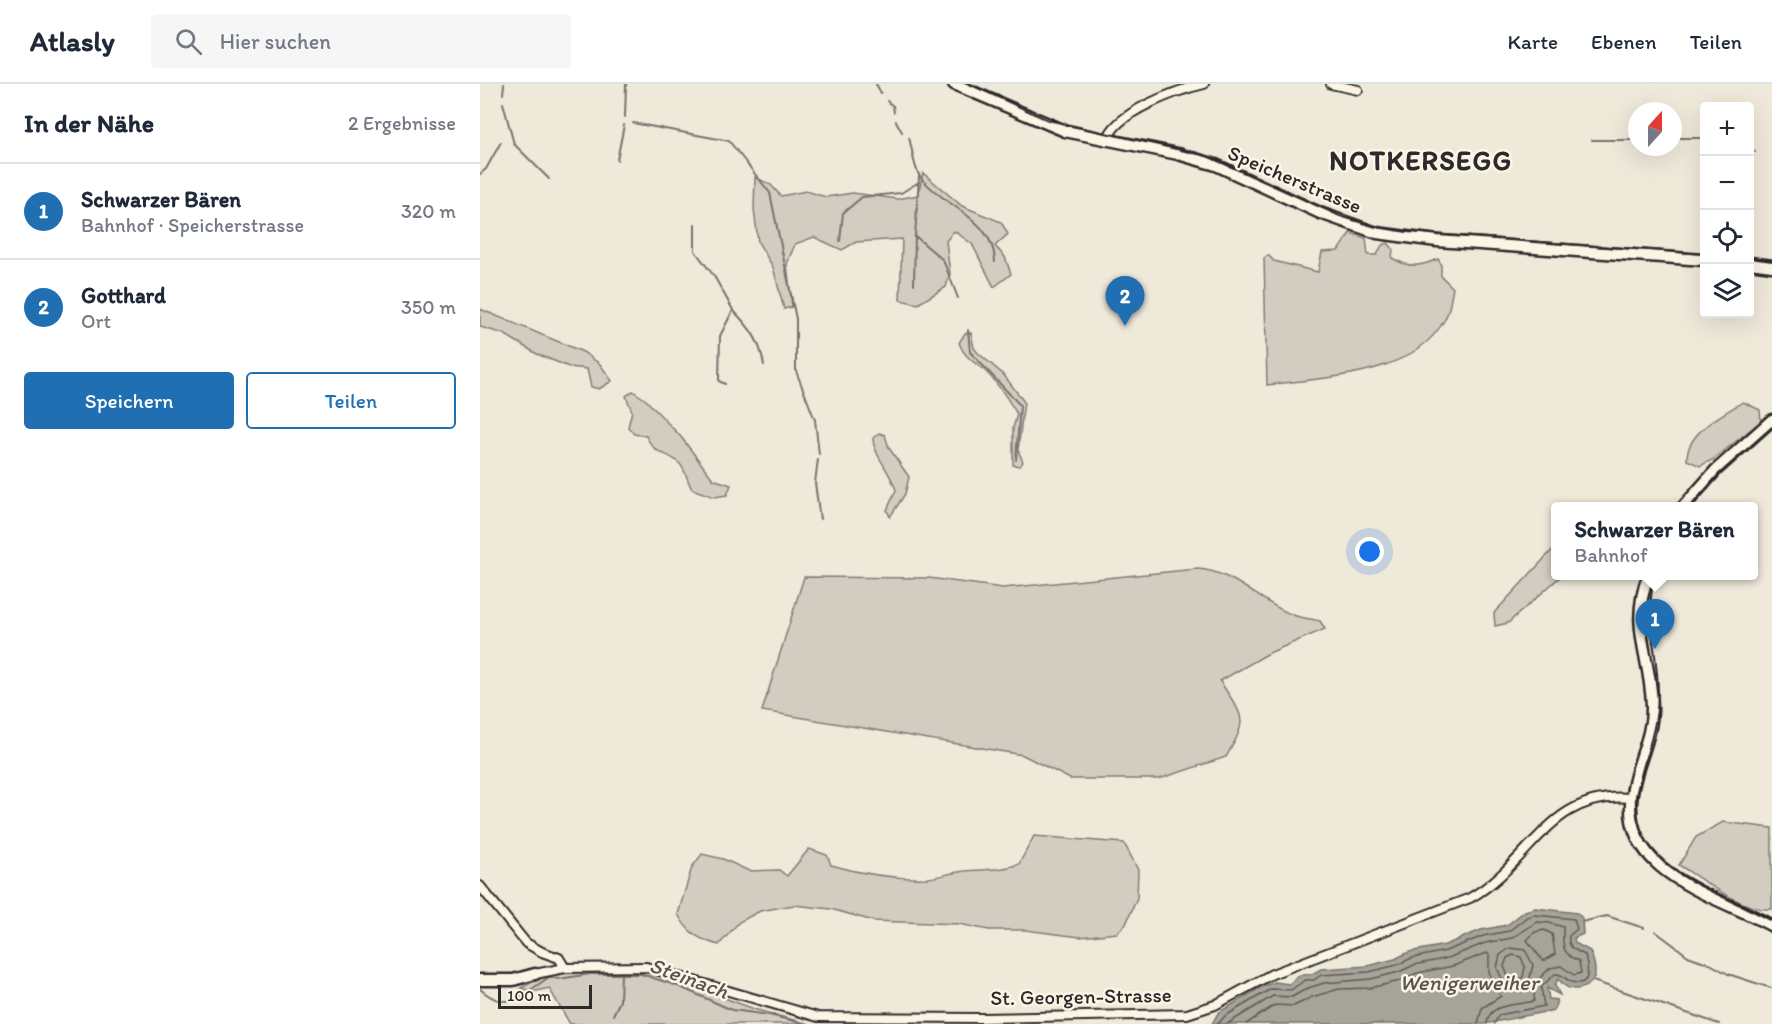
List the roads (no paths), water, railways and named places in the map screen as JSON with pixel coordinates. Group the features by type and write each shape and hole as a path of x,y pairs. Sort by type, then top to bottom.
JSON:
{"main road":[{"name":"Speicherstrasse","path":"954,84 1042,123 1107,141 1178,154 1216,165 1320,213 1377,232 1437,241 1700,260"},
{"path":"1754,264 1772,266"},
{"path":"1688,502 1716,470 1772,420"},
{"path":"1647,580 1641,603 1640,627 1652,694 1652,715 1631,798 1634,832 1654,862 1681,881 1772,926"},
{"name":"St. Georgen-Strasse","path":"480,980 513,980 535,974"}],"street":[{"path":"1107,141 1111,129 1138,110 1170,94 1204,84"},
{"path":"1331,84 1358,90"},
{"name":"St. Georgen-Strasse","path":"535,974 565,968 626,966 655,969 818,1017 994,1018 1187,1014 1215,1005 1272,974 1470,898 1494,883 1542,833 1574,806 1604,796 1631,798"},
{"path":"480,886 520,938 535,949 559,958 565,968"}],"water":[{"name":"Wenigerweiher","path":"1535,908 1577,913 1582,918 1583,934 1574,938 1575,943 1590,951 1594,965 1593,980 1585,987 1569,988 1558,979 1555,985 1560,995 1547,988 1549,999 1557,1000 1554,1010 1484,1024 1212,1024 1218,1013 1261,987 1275,982 1289,984 1300,975 1312,974 1321,969 1368,966 1395,959 1409,952 1445,945 1481,930 1507,925 1525,911"}],"waterway":[{"path":"503,94 504,84"},
{"path":"625,117 626,84"},
{"path":"876,84 881,93"},
{"path":"887,101 893,106 894,112"},
{"path":"503,103 514,144 549,179"},
{"path":"896,121 902,132"},
{"path":"633,123 729,141 770,193 796,319 796,371 815,420 819,454"},
{"path":"617,160 624,125"},
{"path":"909,138 918,174 931,188 978,224 993,247 995,262"},
{"path":"1682,138 1700,138"},
{"path":"1592,140 1628,140"},
{"path":"480,174 486,169 501,142"},
{"path":"919,176 915,236 943,260 958,298"},
{"path":"840,241 843,213 862,197 901,193 919,182"},
{"path":"695,224 695,251 714,276 733,310 720,336 719,381 725,384"},
{"path":"914,284 915,236"},
{"path":"733,310 753,335 760,348 764,365"},
{"path":"968,330 970,352 1020,405 1016,460"},
{"path":"818,459 815,483 820,519"},
{"path":"1582,922 1607,916 1644,928"},
{"path":"1655,931 1688,956 1728,974 1771,988"},
{"name":"Steinach","path":"529,991 549,977 559,979 590,974 641,974 678,986 732,1010 769,1015 806,1024"},
{"path":"613,1015 620,1001 621,975"},
{"name":"Steinach","path":"1593,981 1719,1024"},
{"name":"Steinach","path":"480,989 490,997 501,1001 512,1000 523,995"}],"railway":[{"path":"969,84 1048,120 1207,156 1340,216 1376,227 1407,232 1700,254"},
{"path":"1754,259 1772,261"},
{"path":"1694,502 1719,474 1772,427"},
{"path":"1654,580 1651,621 1658,696 1652,734 1636,796 1638,822 1648,844 1663,861 1682,876 1772,921"}],"place":[{"name":"Gotthard","path":"1125,326"},
{"name":"Schwarzer Bären","path":"1655,649"}],"district":[{"name":"NOTKERSEGG","path":"1421,160"}]}
